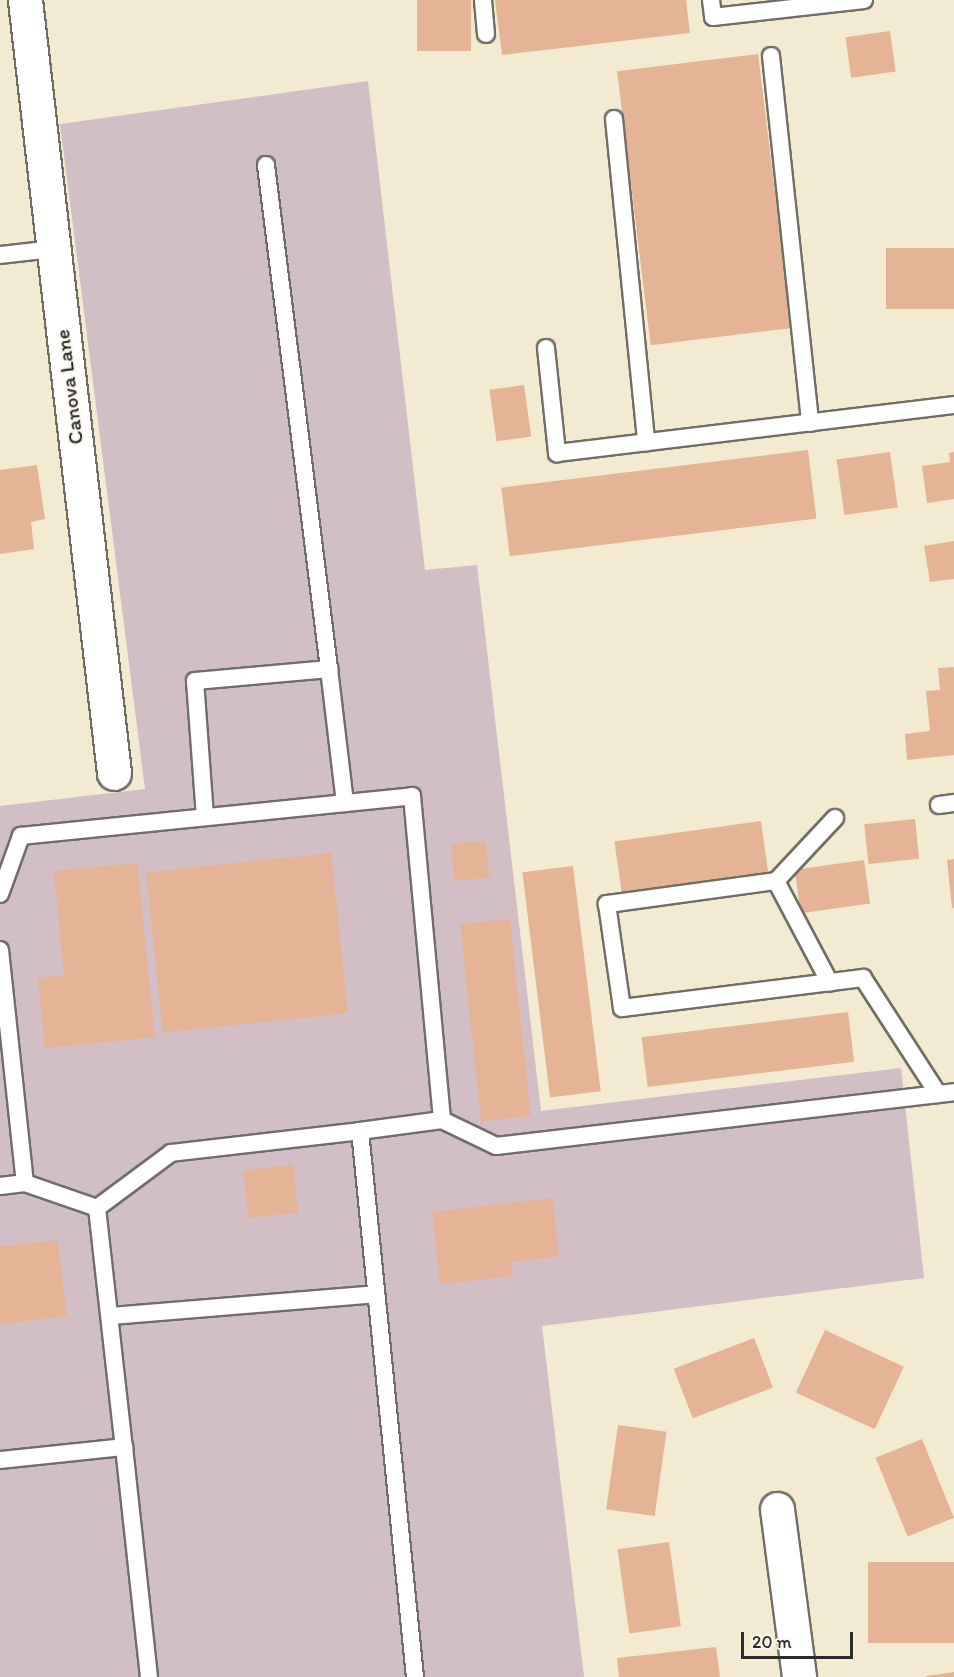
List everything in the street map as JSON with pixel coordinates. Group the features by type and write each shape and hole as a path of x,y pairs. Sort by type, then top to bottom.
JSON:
{"street":[{"name":"Canova Lane","path":"25,0 114,773"},
{"path":"777,1509 799,1677"}],"lane":[{"path":"483,0 486,34"},
{"path":"711,0 713,17 864,0"},
{"path":"771,56 810,423"},
{"path":"614,118 646,442"},
{"path":"266,165 345,803"},
{"path":"0,255 53,249"},
{"path":"546,348 557,453 954,405"},
{"path":"206,817 195,681 329,669"},
{"path":"0,894 21,836 412,796 442,1120"},
{"path":"97,1208 171,1153 442,1120 496,1146 946,1093 863,978 622,1008 607,904 776,881 835,818"},
{"path":"776,881 830,982"},
{"path":"0,950 26,1183"},
{"path":"360,1131 415,1677"},
{"path":"0,1186 26,1183 97,1208"},
{"path":"97,1208 149,1677"},
{"path":"110,1316 376,1294"},
{"path":"0,1460 124,1447"}],"shaded area":[{"path":"368,81 425,570 477,565 541,1111 901,1068 924,1278 542,1326 584,1677 0,1677 0,806 145,789 60,124"}],"building":[{"path":"417,0 471,0 471,51 417,51"},
{"path":"495,0 686,0 690,33 502,55"},
{"path":"890,31 896,72 851,78 845,37"},
{"path":"758,54 792,328 651,345 617,71"},
{"path":"886,248 954,248 954,309 886,309"},
{"path":"524,385 531,436 497,441 489,390"},
{"path":"808,450 816,518 510,556 501,488"},
{"path":"890,452 898,507 844,515 837,460"},
{"path":"954,452 954,499 927,503 922,466 950,462 949,453"},
{"path":"37,465 45,519 31,522 34,549 0,554 0,470"},
{"path":"954,541 954,579 930,582 924,546"},
{"path":"954,667 954,755 907,760 905,734 930,731 926,691 940,690 938,668"},
{"path":"915,819 919,859 868,864 864,824"},
{"path":"761,821 768,872 622,893 614,842"},
{"path":"486,841 489,878 454,881 451,844"},
{"path":"331,853 348,1013 163,1033 146,872"},
{"path":"954,859 954,908 952,908 947,860"},
{"path":"864,860 870,904 801,913 795,870"},
{"path":"137,863 155,1037 45,1048 38,978 64,975 54,871"},
{"path":"573,866 601,1091 550,1098 522,872"},
{"path":"510,919 531,1116 481,1121 460,924"},
{"path":"848,1012 854,1062 648,1087 642,1037"},
{"path":"293,1165 298,1213 248,1218 243,1170"},
{"path":"552,1198 559,1256 511,1262 513,1276 440,1284 432,1212"},
{"path":"57,1240 67,1316 0,1324 0,1247"},
{"path":"825,1330 904,1367 875,1429 796,1393"},
{"path":"754,1338 773,1387 693,1418 674,1369"},
{"path":"618,1425 667,1432 655,1516 606,1509"},
{"path":"922,1439 954,1518 907,1537 876,1458"},
{"path":"669,1542 681,1626 629,1633 618,1549"},
{"path":"868,1562 954,1562 954,1643 868,1643"},
{"path":"716,1647 720,1677 619,1677 617,1658"},
{"path":"954,1672 954,1677 926,1677 926,1676"}]}
